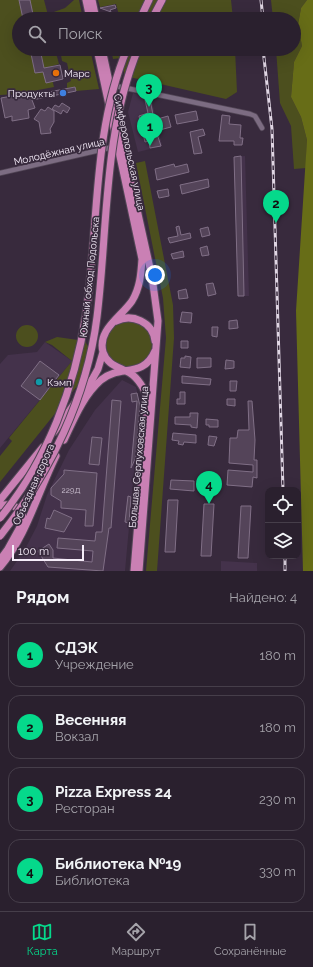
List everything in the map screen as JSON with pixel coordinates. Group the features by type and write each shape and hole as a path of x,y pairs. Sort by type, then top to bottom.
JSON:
{"main road":[{"path":"86,0 89,12"},
{"path":"92,0 95,12"},
{"path":"143,12 149,0"},
{"path":"156,12 162,0"},
{"name":"Симферопольская улица","path":"99,56 152,277 158,321 156,345"},
{"name":"Симферопольская улица","path":"103,56 142,259 141,275 137,289 132,300 114,322"},
{"name":"Южный обход Подольска","path":"0,518 30,474 45,448 58,420 78,356 86,314 99,163 108,110 125,56"},
{"name":"Южный обход Подольска","path":"0,536 21,510 45,471 64,433 89,360 97,318 111,160 119,111 136,56"},
{"path":"128,318 142,321 152,331 156,345 149,362 138,369 126,371 114,366 106,357 103,351 103,338 109,326 114,322 128,318"},
{"name":"Большая Серпуховская улица","path":"139,571 156,345"},
{"name":"Объездная дорога","path":"0,500 29,466 80,397 98,369 103,351"},
{"name":"Большая Серпуховская улица","path":"126,371 141,384 148,399 134,571"},
{"name":"Объездная дорога","path":"0,567 11,554 24,531 45,478 80,406 101,380 108,375 126,371"},
{"path":"0,506 13,505 18,508 24,520 8,549 0,560"}],"street":[{"path":"110,87 121,87 250,114 255,116 262,128"},
{"name":"Молодёжная улица","path":"0,173 120,146"}],"shaded area":[{"path":"133,93 151,97 162,146 138,152 128,112"},
{"path":"245,156 249,296 238,296 234,157"},
{"path":"45,342 72,361 0,448 0,364 8,355 37,352"},
{"path":"122,380 136,387 140,406 125,571 10,571 24,551 37,526 47,495 69,450 95,410"},
{"path":"221,561 257,563 257,571 221,571"}],"green space":[{"path":"0,0 44,0 47,12 12,12 12,56 57,56 59,64 49,67 54,87 17,94 0,95"},
{"path":"74,0 79,0 82,12 54,12 65,8"},
{"path":"98,0 231,0 232,12 118,12 116,4 100,7"},
{"path":"271,0 307,0 301,8 300,12 272,12"},
{"path":"307,0 313,0 313,571 303,571 296,311 307,140 301,117 291,97 294,62 297,56 301,56 301,8"},
{"path":"61,56 92,56 99,89 76,91 75,87 67,88 67,83 71,81 67,63 62,61"},
{"path":"112,56 235,56 237,92 226,99 125,76 121,58 113,59"},
{"path":"277,56 297,56 294,62 291,97 301,117 307,140 306,168 294,169 291,126 280,103"},
{"path":"145,161 173,305 174,338 157,571 146,571 166,338 163,298 136,163"},
{"path":"125,321 133,321 142,325 148,331 152,344 148,357 142,363 133,367 125,367 116,363 110,357 106,348 106,340 110,331 116,325"},
{"path":"27,325 35,328 38,336 35,344 27,347 19,344 16,336 19,328"},
{"path":"57,337 85,341 93,356 90,370 0,482 0,456 12,441 9,438 72,361 52,345 45,342"}],"building":[{"path":"19,0 30,0 33,12 22,12"},
{"path":"115,5 116,8 110,10 111,12 100,8"},
{"path":"31,56 41,56 44,68 60,65 63,79 46,83 43,72 35,73"},
{"path":"75,87 76,91 32,100 35,108 28,110 29,118 12,121 12,116 5,118 1,98 12,96 17,98"},
{"path":"150,99 154,120 168,116 171,127 156,131 161,146 150,148 149,141 145,142 139,116 148,113 145,100"},
{"path":"62,103 70,108 67,113 63,110 61,114 52,109 55,105 59,107"},
{"path":"48,107 54,111 54,122 50,129 51,133 41,134 39,122 34,119 41,109 45,111"},
{"path":"196,111 198,120 177,124 175,115"},
{"path":"222,115 230,116 229,124 241,125 240,138 243,138 242,145 234,145 234,141 219,141"},
{"path":"203,129 205,135 198,137 202,153 194,154 190,132"},
{"path":"241,156 244,296 238,296 234,157"},
{"path":"174,164 175,167 187,164 189,172 157,180 155,169"},
{"path":"208,179 209,187 182,194 180,185"},
{"path":"168,189 169,196 159,198 157,191"},
{"path":"179,226 181,235 190,233 191,238 170,243 168,238 178,236 176,227"},
{"path":"208,227 210,235 202,237 200,229"},
{"path":"207,246 209,255 202,256 200,248"},
{"path":"183,251 184,257 173,259 171,254"},
{"path":"213,283 216,294 208,296 206,284"},
{"path":"186,289 188,298 179,299 178,291"},
{"path":"182,312 192,313 191,323 180,322"},
{"path":"237,320 238,328 229,329 229,321"},
{"path":"212,327 218,327 217,337 212,336"},
{"path":"181,341 188,341 188,348 181,348"},
{"path":"185,356 191,357 190,368 180,367 181,358 185,358"},
{"path":"197,358 211,358 211,367 197,368"},
{"path":"226,360 234,361 234,368 225,369"},
{"name":"Кэмп","path":"40,361 59,375 40,400 21,386"},
{"path":"182,376 211,379 210,385 182,383"},
{"path":"230,381 237,381 236,391 230,391"},
{"path":"180,392 185,392 185,404 177,404 177,399 180,399"},
{"path":"137,393 140,406 136,457 131,468 137,401 132,402 131,394"},
{"path":"227,399 235,399 235,406 227,405"},
{"path":"112,400 121,401 111,528 109,528 103,571 48,567 38,551 49,544 53,550 53,558 92,562 93,551 57,548 58,538 95,541 96,532 102,532"},
{"path":"248,401 252,401 255,440 254,460 257,460 257,478 253,477 252,487 227,485 228,470 253,472 253,465 229,463 230,438 237,438 238,430 249,430"},
{"path":"190,413 198,413 197,428 191,427 191,425 175,424 175,417 190,417"},
{"path":"206,419 218,420 218,427 209,427 209,425 206,425"},
{"path":"173,433 196,435 196,443 184,442 183,445 178,444 179,441 172,440"},
{"path":"209,436 217,437 214,446 208,445"},
{"path":"92,437 102,438 99,465 89,464"},
{"path":"64,470 97,473 93,526 85,526 86,510 61,508 61,501 51,495 51,488 64,474"},
{"path":"171,480 194,481 194,491 170,489"},
{"path":"203,484 214,485 214,492 203,491"},
{"path":"128,496 131,497 129,523 125,522"},
{"path":"168,500 178,500 175,552 165,552"},
{"path":"204,504 214,504 211,556 201,556"},
{"path":"241,506 251,506 248,558 238,558"},
{"path":"54,510 72,518 64,532 45,528 47,518 50,519"}],"railway":[{"path":"261,0 262,12"},
{"path":"264,56 272,129 283,487"},
{"path":"285,559 285,571"}],"place":[{"name":"Марс","path":"56,73"},
{"name":"Продукты","path":"63,93"},
{"name":"Pizza Express 24","path":"149,107"},
{"name":"СДЭК","path":"150,146"},
{"name":"Весенняя","path":"276,223"},
{"name":"Кэмп","path":"39,382"},
{"name":"Библиотека №19","path":"209,504"}]}
